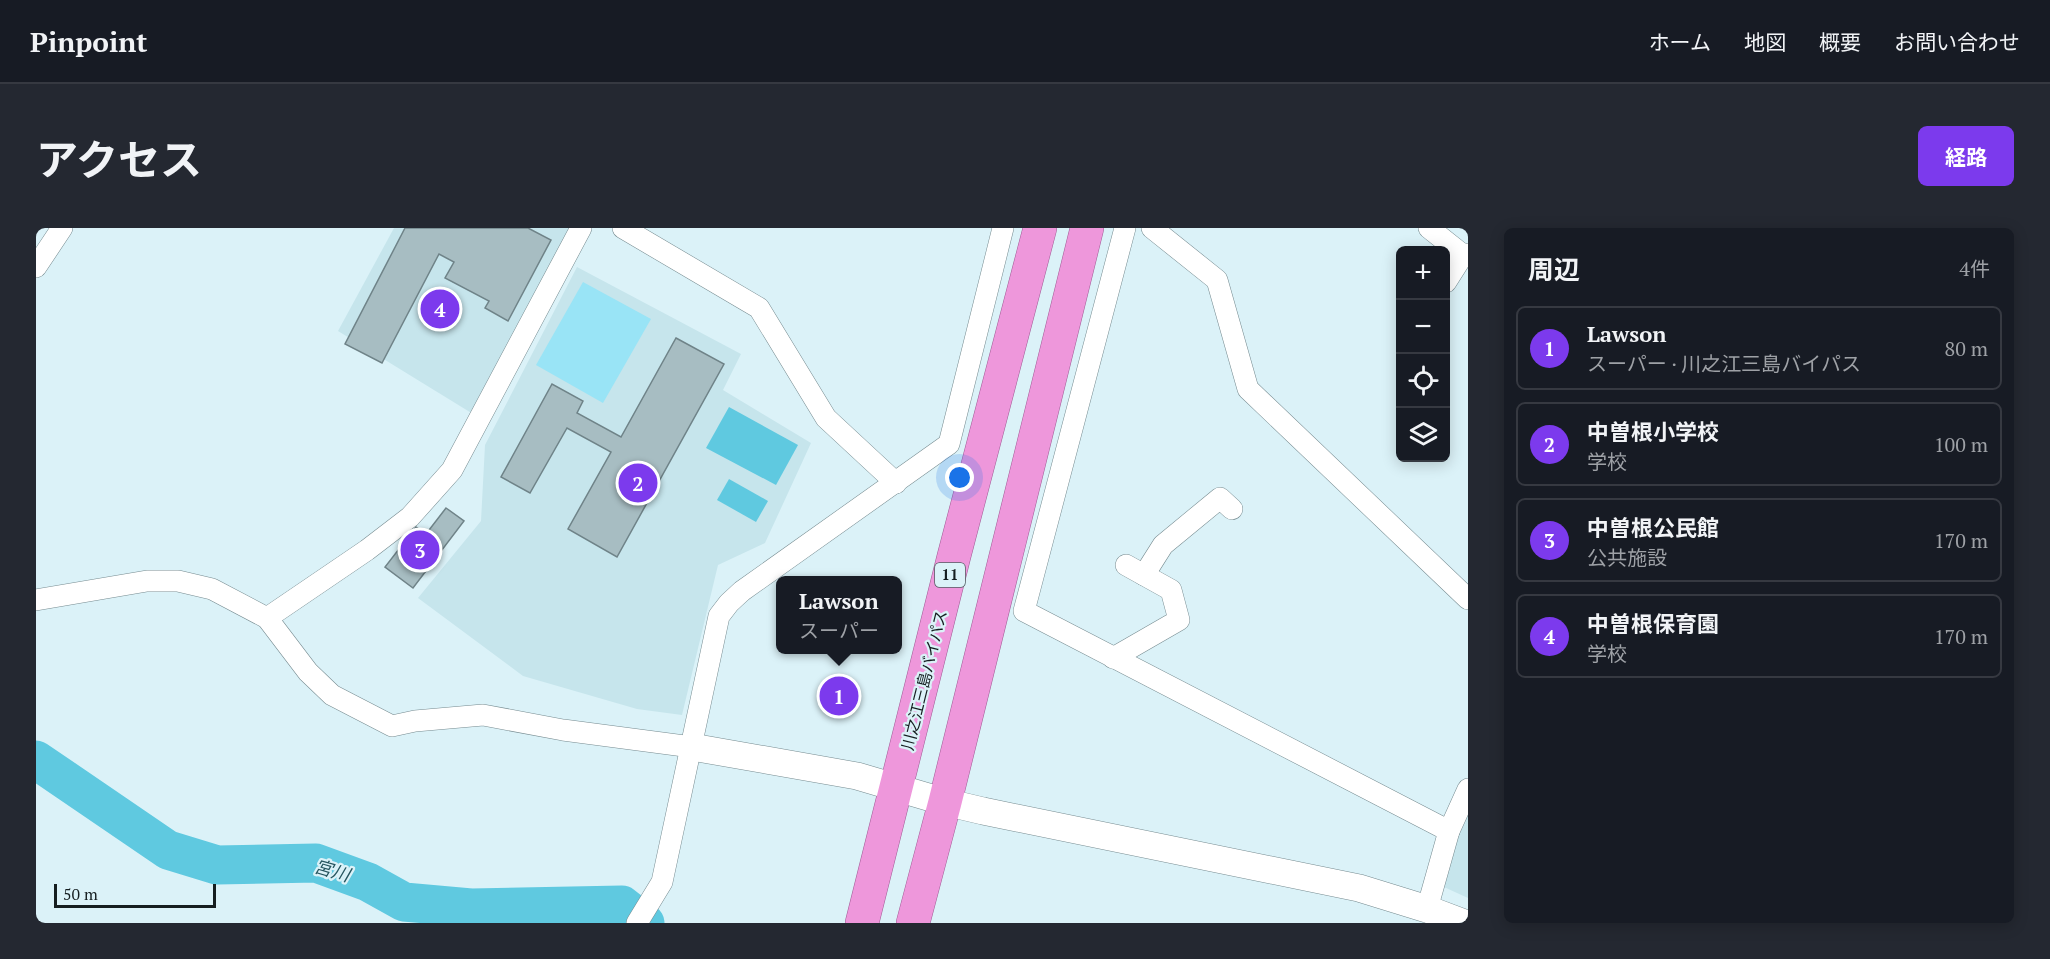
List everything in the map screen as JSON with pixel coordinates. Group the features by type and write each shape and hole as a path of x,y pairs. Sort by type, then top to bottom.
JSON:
{"highway":[{"name":"川之江三島バイパス","path":"862,923 957,545 1041,228"},
{"path":"913,923 1087,228"}],"street":[{"path":"36,267 62,228"},
{"path":"267,618 367,550 410,517 452,470 581,228"},
{"path":"623,228 759,308 826,418 896,483"},
{"path":"641,917 662,882 719,616 742,591 949,444 1003,228"},
{"path":"1125,228 1024,612 1449,831"},
{"path":"1152,228 1217,280 1248,389 1468,599"},
{"path":"1429,228 1466,254 1450,276"},
{"path":"1113,658 1179,620 1171,590 1135,570 1220,498 1232,509"},
{"path":"36,600 147,581 178,581 212,589 267,618 308,672 332,695 392,726 414,721 483,715 563,730 692,747 856,776 945,802 1359,888 1464,923"},
{"path":"1427,909 1449,831 1468,789"}],"shaded area":[{"path":"394,228 571,228 473,414 338,331"},
{"path":"577,267 741,354 723,390 811,443 765,543 718,565 682,715 637,709 523,676 418,598 481,521 485,445"},
{"path":"583,282 651,319 603,403 536,365"},
{"path":"729,407 798,445 776,485 706,448"},
{"path":"729,479 768,501 756,522 717,500"},
{"path":"1468,809 1468,898 1433,882"}],"building":[{"path":"405,228 528,228 551,240 508,321 485,308 489,301 445,278 454,262 439,254 382,363 345,344"},
{"path":"676,338 724,364 617,557 568,529 611,452 567,428 530,493 501,477 552,384 583,401 577,413 621,437"},
{"path":"446,508 464,521 413,588 385,567 416,527 426,534"}],"waterway":[{"name":"宮川","path":"36,760 168,850 217,865 316,863 368,882 404,902 471,908 622,905 645,923"}],"place":[{"name":"中曽根保育園","path":"440,309"},
{"name":"中曽根小学校","path":"638,483"},
{"name":"中曽根公民館","path":"420,550"},
{"name":"Lawson","path":"839,696"}]}
